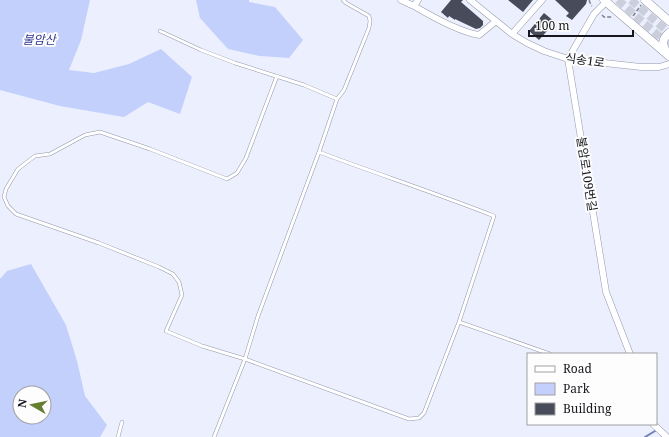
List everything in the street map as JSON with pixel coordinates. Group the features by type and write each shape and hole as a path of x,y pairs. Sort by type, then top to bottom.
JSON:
{"street":[{"path":"401,0 471,34 478,35 496,21"},
{"path":"414,6 418,0"},
{"name":"식송1로","path":"470,0 512,34 544,51 568,59 641,67 659,67 669,64"},
{"path":"512,34 541,0"},
{"path":"568,59 594,14 606,1 668,55"},
{"path":"643,3 669,21"},
{"path":"668,55 663,46 664,38 669,33"},
{"name":"불암로109번길","path":"568,59 606,292 630,353"},
{"path":"654,425 667,437"}],"lane":[{"path":"214,437 245,359 258,316 338,99 344,90 369,28 369,16 343,0"},
{"path":"160,31 201,50 304,85 338,99"},
{"path":"277,76 246,158 237,173 227,179 150,149 100,132 85,135 50,154 35,156 18,169 6,189 4,197 8,206 16,214 99,244 159,267 173,274 179,282 182,295 166,331 202,346 245,359 409,419 419,418 424,413 459,322 494,216 457,201 404,184 319,152"},
{"path":"459,322 547,353"},
{"path":"118,437 122,422"}],"path":[{"path":"590,0 591,5"},
{"path":"629,21 643,3"}],"green space":[{"name":"불암산","path":"0,0 90,0 81,40 69,70 94,73 129,64 161,49 192,77 180,114 148,102 124,117 60,106 0,90"},
{"path":"196,0 249,0 249,2 275,7 303,40 289,58 260,56 228,49 200,18"},
{"path":"31,264 66,325 77,361 85,396 107,425 100,437 0,437 0,279 7,271"}],"building":[{"path":"451,0 463,0 461,2 483,21 483,25 476,29 449,16 448,18 441,12"},
{"path":"508,0 533,0 523,12"},
{"path":"555,0 587,0 586,4 572,20 566,16 569,13"},
{"path":"544,13 555,22 539,40 529,31"}],"waterway":[{"path":"645,437 655,431"}],"tunnel":[{"path":"618,0 669,45"},
{"path":"631,0 669,33"}]}
